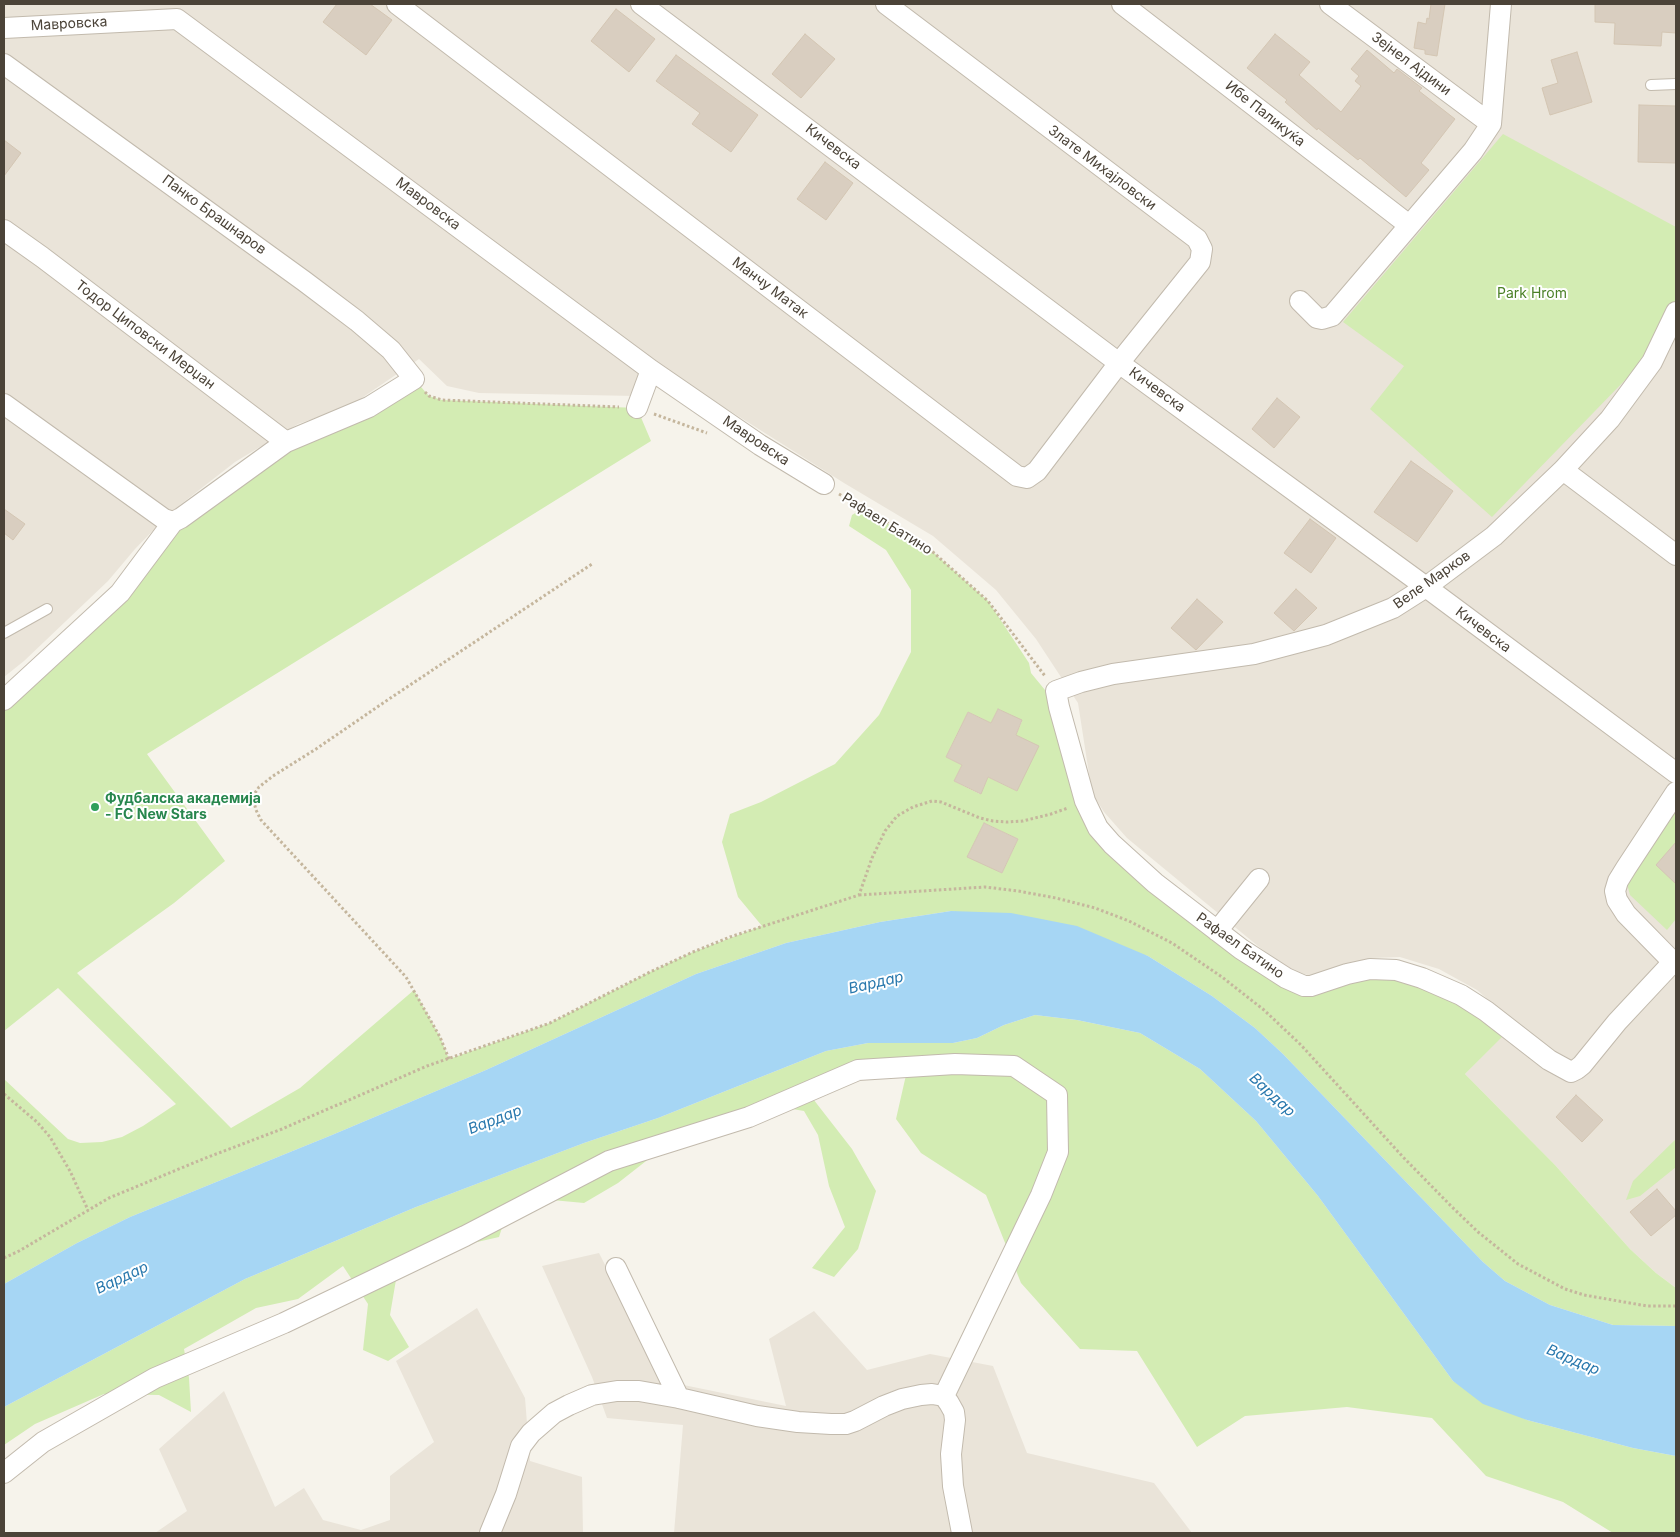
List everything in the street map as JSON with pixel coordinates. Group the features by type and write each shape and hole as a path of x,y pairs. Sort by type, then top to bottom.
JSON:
{"street":[{"name":"Манчу Матак","path":"397,4 1017,476 1027,478 1037,471 1119,363"},
{"name":"Кичевска","path":"641,4 1119,363 1426,587 1676,773"},
{"name":"Злате Михајловски","path":"886,4 1196,239 1202,249 1200,262 1119,363"},
{"name":"Ибе Паликуќа","path":"1122,4 1409,225"},
{"name":"Зејнел Ајдини","path":"1330,4 1491,124"},
{"path":"1300,301 1317,318 1322,319 1332,316 1473,151 1491,124 1501,4"},
{"name":"Мавровска","path":"4,28 178,19 651,370 760,445 824,484"},
{"name":"Панко Брашнаров","path":"4,64 357,321 391,350 414,379"},
{"name":"Тодор Циповски Мерџан","path":"4,230 286,442"},
{"name":"Веле Марков","path":"1056,691 1113,674 1254,654 1326,635 1393,608 1426,587 1494,536 1563,470 1610,419 1652,362 1676,312"},
{"path":"637,408 651,370"},
{"path":"4,700 120,593 173,522 286,442 369,407 414,379"},
{"path":"4,404 164,519 173,522"},
{"path":"1563,470 1676,555"},
{"name":"Рафаел Батино","path":"1056,691 1085,802 1093,820 1112,844 1155,884 1241,949 1286,978 1304,986 1311,986 1347,974 1370,969 1396,970 1443,986 1486,1011 1549,1060 1571,1072 1582,1065 1617,1022 1674,964 1626,914 1617,900 1615,891 1618,881 1626,868 1676,792"},
{"path":"1217,931 1259,879"},
{"path":"4,1473 43,1442 155,1378 284,1323 465,1236 609,1162 748,1117 858,1070 955,1064 1014,1066 1056,1095 1058,1152 1037,1203 944,1396"},
{"path":"616,1268 679,1398"},
{"path":"490,1533 506,1494 521,1446 531,1433 554,1413 569,1405 592,1395 616,1391 639,1391 757,1416 798,1422 846,1424 902,1399 921,1394 944,1396 950,1402 954,1412 953,1486 962,1533"}],"lane":[{"path":"1652,85 1676,84"},
{"path":"4,633 47,609"}],"path":[{"path":"414,379 429,396 442,400 637,408 714,435"},
{"name":"Рафаел Батино","path":"824,484 842,497 925,545 988,601 1056,691"},
{"path":"449,1059 440,1036 406,977 261,820 256,810 254,793 273,776 592,564"},
{"path":"859,895 872,858 885,831 897,816 913,807 932,801 942,802 980,818 1007,822 1023,821 1051,814 1085,802"},
{"path":"4,1258 109,1198 195,1162 282,1129 427,1066 550,1023 650,972 730,937 859,895 985,887 1056,898 1095,908 1129,921 1172,943 1222,977 1264,1010 1301,1044 1452,1207 1478,1232 1518,1264 1565,1289 1584,1295 1647,1306 1676,1306"},
{"path":"4,1094 37,1122 50,1137 70,1171 88,1210"}],"shaded area":[{"path":"4,4 1676,4 1676,1288 1630,1249 1555,1165 1465,1074 1515,1023 1477,990 1439,969 1400,957 1371,958 1328,973 1308,975 1287,970 1127,838 1104,812 1092,793 1078,703 1036,639 996,590 933,536 844,483 651,361 636,396 479,393 447,386 419,359 350,406 298,424 235,462 171,512 135,549 108,581 24,661 4,677"},
{"path":"599,1253 664,1381 786,1406 769,1339 814,1311 867,1370 930,1354 993,1366 1027,1453 1154,1483 1192,1533 674,1533 683,1425 607,1418 592,1377 542,1266"},
{"path":"477,1308 525,1398 530,1461 582,1477 583,1533 155,1533 187,1511 159,1449 224,1391 275,1507 304,1488 323,1520 361,1530 390,1520 390,1476 434,1442 396,1361"}],"green space":[{"name":"Park Hrom","path":"1503,134 1676,227 1676,301 1662,342 1492,517 1370,409 1404,366 1343,322"},
{"path":"414,379 429,396 442,400 637,408 651,441 147,754 225,861 174,903 77,973 231,1128 300,1088 414,990 440,1037 449,1059 550,1023 693,952 762,926 738,897 722,842 730,814 761,802 835,764 879,715 911,652 911,590 886,550 849,526 852,515 862,509 925,545 988,601 1029,663 1031,673 1059,707 1093,820 1286,978 1384,969 1510,1029 1465,1074 1555,1165 1630,1249 1676,1288 1676,1326 1613,1325 1550,1305 1505,1281 1483,1262 1283,1054 1255,1028 1212,996 1148,956 951,911 880,922 786,943 696,974 486,1070 130,1217 77,1243 4,1284 4,1079 68,1139 80,1143 102,1142 122,1137 143,1126 176,1104 58,988 4,1031 4,700 68,641 173,522 248,469","holes":["998,709 1022,721 1016,735 1017,791 988,777 980,794 954,781 962,765 946,757 968,712 991,723","984,823 1018,839 1002,873 968,856"]},
{"path":"1676,807 1676,842 1656,865 1671,879 1676,875 1676,919 1667,930 1630,895 1627,884"},
{"path":"1035,1015 1077,1020 1140,1033 1200,1069 1256,1121 1318,1196 1453,1381 1527,1420 1633,1448 1676,1456 1676,1533 1613,1533 1563,1502 1486,1476 1432,1418 1347,1407 1245,1416 1197,1447 1137,1351 1080,1349 1021,1283 986,1195 921,1153 896,1119 906,1075 842,1080 810,1095 852,1149 876,1191 858,1249 834,1277 812,1268 845,1227 829,1186 818,1135 804,1111 757,1103 655,1154 618,1183 584,1203 552,1200 510,1203 499,1237 429,1253 398,1268 390,1315 409,1347 388,1361 363,1350 368,1304 343,1266 298,1299 256,1308 184,1349 189,1378 191,1412 159,1395 104,1394 35,1424 4,1445 4,1407 245,1279 416,1207 584,1143 658,1118 826,1051 868,1043 953,1043 977,1038 1004,1025"},
{"path":"1676,1139 1676,1167 1640,1196 1626,1200 1633,1181"}],"water":[{"name":"Вардар","path":"951,911 1011,913 1077,926 1148,956 1212,996 1255,1028 1283,1054 1483,1262 1505,1281 1550,1305 1613,1325 1676,1326 1676,1456 1633,1448 1527,1420 1483,1404 1453,1381 1318,1196 1256,1121 1200,1069 1140,1033 1077,1020 1035,1015 1004,1025 977,1038 953,1043 868,1043 826,1051 658,1118 584,1143 416,1207 245,1279 4,1407 4,1284 77,1243 130,1217 486,1070 696,974 786,943 880,922"}],"building":[{"path":"337,4 370,4 392,20 366,55 323,22"},
{"path":"1431,4 1445,4 1437,56 1425,54 1425,50 1414,48 1418,22 1426,24 1427,18 1429,19"},
{"path":"1595,4 1676,4 1676,33 1662,32 1661,46 1614,44 1615,23 1595,22"},
{"path":"616,9 655,39 629,72 591,41"},
{"path":"805,34 835,59 801,98 772,74"},
{"path":"1275,34 1310,62 1299,75 1341,112 1361,86 1355,81 1359,76 1351,69 1367,50 1394,73 1397,69 1422,88 1419,91 1455,119 1421,163 1429,170 1406,197 1360,158 1358,160 1318,128 1317,130 1285,102 1287,100 1247,68"},
{"path":"1577,52 1592,102 1550,115 1542,88 1558,83 1551,60"},
{"path":"676,55 758,115 731,152 692,124 700,113 656,81"},
{"path":"1639,105 1676,106 1676,163 1638,162"},
{"path":"4,140 21,153 4,176"},
{"path":"825,162 853,183 826,220 797,199"},
{"path":"1277,398 1300,417 1274,448 1252,429"},
{"path":"1411,461 1453,491 1417,542 1374,512"},
{"path":"4,509 25,524 13,540 4,533"},
{"path":"1310,519 1336,538 1311,573 1284,553"},
{"path":"1296,589 1317,608 1294,631 1274,613"},
{"path":"1197,599 1223,622 1196,650 1171,628"},
{"path":"998,709 1022,720 1016,735 1039,746 1017,791 988,777 981,794 954,781 962,765 946,757 968,712 991,723"},
{"path":"984,823 1018,839 1002,873 967,857"},
{"path":"1676,842 1676,884 1656,865"},
{"path":"1576,1095 1603,1120 1582,1142 1556,1117"},
{"path":"1657,1189 1676,1211 1676,1215 1651,1236 1630,1212"}],"place":[{"name":"Фудбалска академија - FC New Stars","path":"95,807"}]}
